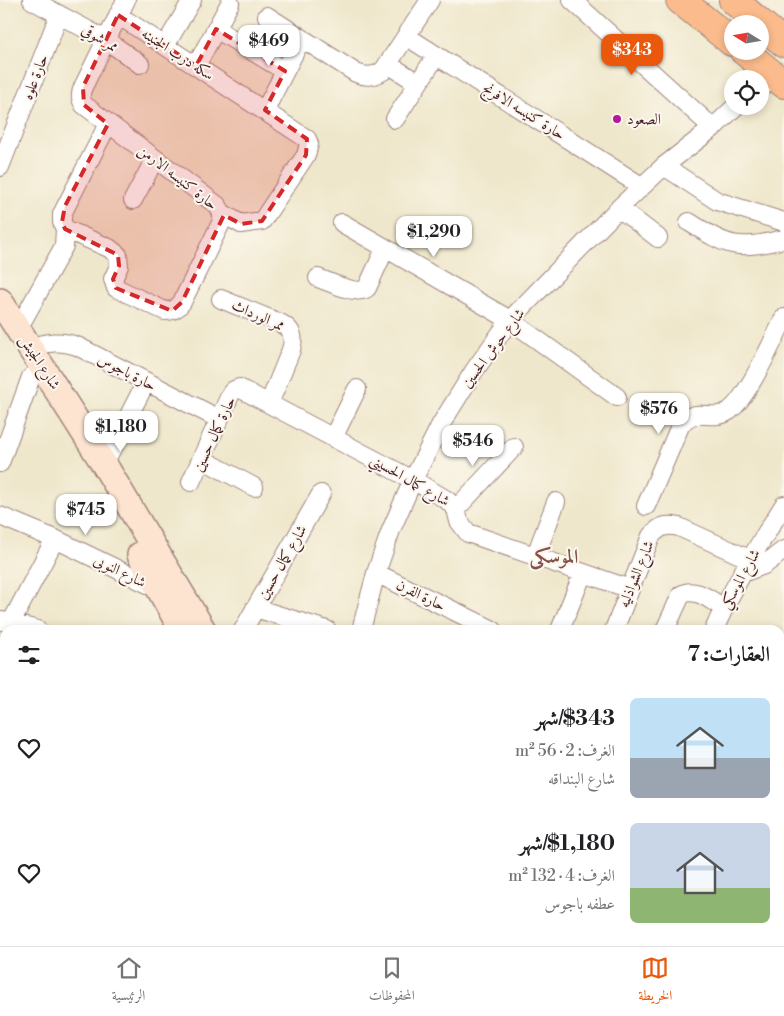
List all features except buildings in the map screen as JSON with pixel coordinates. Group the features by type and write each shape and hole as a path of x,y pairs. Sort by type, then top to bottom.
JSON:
{"main road":[{"path":"680,0 724,36"},
{"path":"733,0 784,44"},
{"path":"752,60 773,83"},
{"name":"شارع الجيش","path":"0,301 16,335 31,377 98,482 179,625"},
{"name":"شارع الجيش","path":"16,335 104,464 200,625"}],"street":[{"name":"ممر شوقي","path":"32,0 106,40 140,64"},
{"path":"165,46 192,0"},
{"path":"268,16 365,77 374,76 383,71 430,0"},
{"path":"572,0 713,128"},
{"path":"196,66 230,3"},
{"name":"سكه درب الجنينه","path":"122,8 165,46 307,139 309,144 306,155 262,221 241,224 222,213"},
{"name":"حارة كنيسه الارمن","path":"65,229 109,248 118,255 119,266 113,279 116,288 164,311 172,311 178,308 182,302 222,221 222,213 218,206 108,124 84,105 80,99 80,93 122,8"},
{"name":"حارة علوه","path":"0,167 7,129 59,15"},
{"path":"216,29 285,71"},
{"name":"حارة كنيسه الافرنج","path":"406,36 641,186"},
{"path":"265,110 302,38"},
{"path":"395,119 436,56"},
{"path":"388,64 418,83"},
{"name":"شارع حوش الحسين","path":"362,625 376,573 391,530 413,480 441,424 469,378 510,320 641,186 727,115"},
{"path":"16,335 64,246 65,229 62,222 62,214 108,124"},
{"path":"133,200 155,159"},
{"path":"664,166 717,201 784,225"},
{"path":"619,208 658,238"},
{"path":"690,222 715,238 731,244 748,246 784,239"},
{"path":"342,223 510,320 617,397"},
{"path":"318,278 354,290 364,291 386,249"},
{"name":"ممر الورداث","path":"221,299 280,323 288,327 292,334 294,342 269,404"},
{"path":"646,506 685,418 693,414 723,414 736,405 757,372 784,318"},
{"name":"حارة باجوس","path":"16,335 77,346 219,419"},
{"path":"0,463 31,377"},
{"path":"104,464 146,382"},
{"name":"شارع كمال الحسيني","path":"239,388 447,500 456,509 459,521 468,533 630,589"},
{"name":"حارة كمال حسين","path":"191,482 231,393 239,388"},
{"path":"333,438 357,389"},
{"path":"456,509 514,447"},
{"path":"202,460 254,487"},
{"name":"شارع كمال حسين","path":"246,625 321,494"},
{"path":"535,557 556,502"},
{"name":"شارع الموسكي","path":"716,625 746,566 784,505"},
{"name":"شارع النوبى","path":"0,516 55,539 158,589"},
{"name":"شارع الشواذليه","path":"616,625 650,536 658,528 668,524 679,527 746,566"},
{"path":"4,624 55,539"},
{"path":"746,566 764,565 784,550"},
{"name":"حارة الفرن","path":"376,573 483,625"},
{"path":"562,625 583,573"},
{"path":"667,625 678,600 687,591 693,591 724,608"},
{"path":"256,608 311,625"}],"highlighted area":[{"path":"118,15 196,66 216,29 285,71 265,110 307,139 306,155 262,221 241,224 224,215 182,302 172,311 116,288 113,279 119,266 118,255 65,229 62,222 65,206 108,124 84,105 83,87"}],"place":[{"name":"الصعود","path":"617,119"}],"district":[{"name":"الموسكى","path":"554,556"}]}
